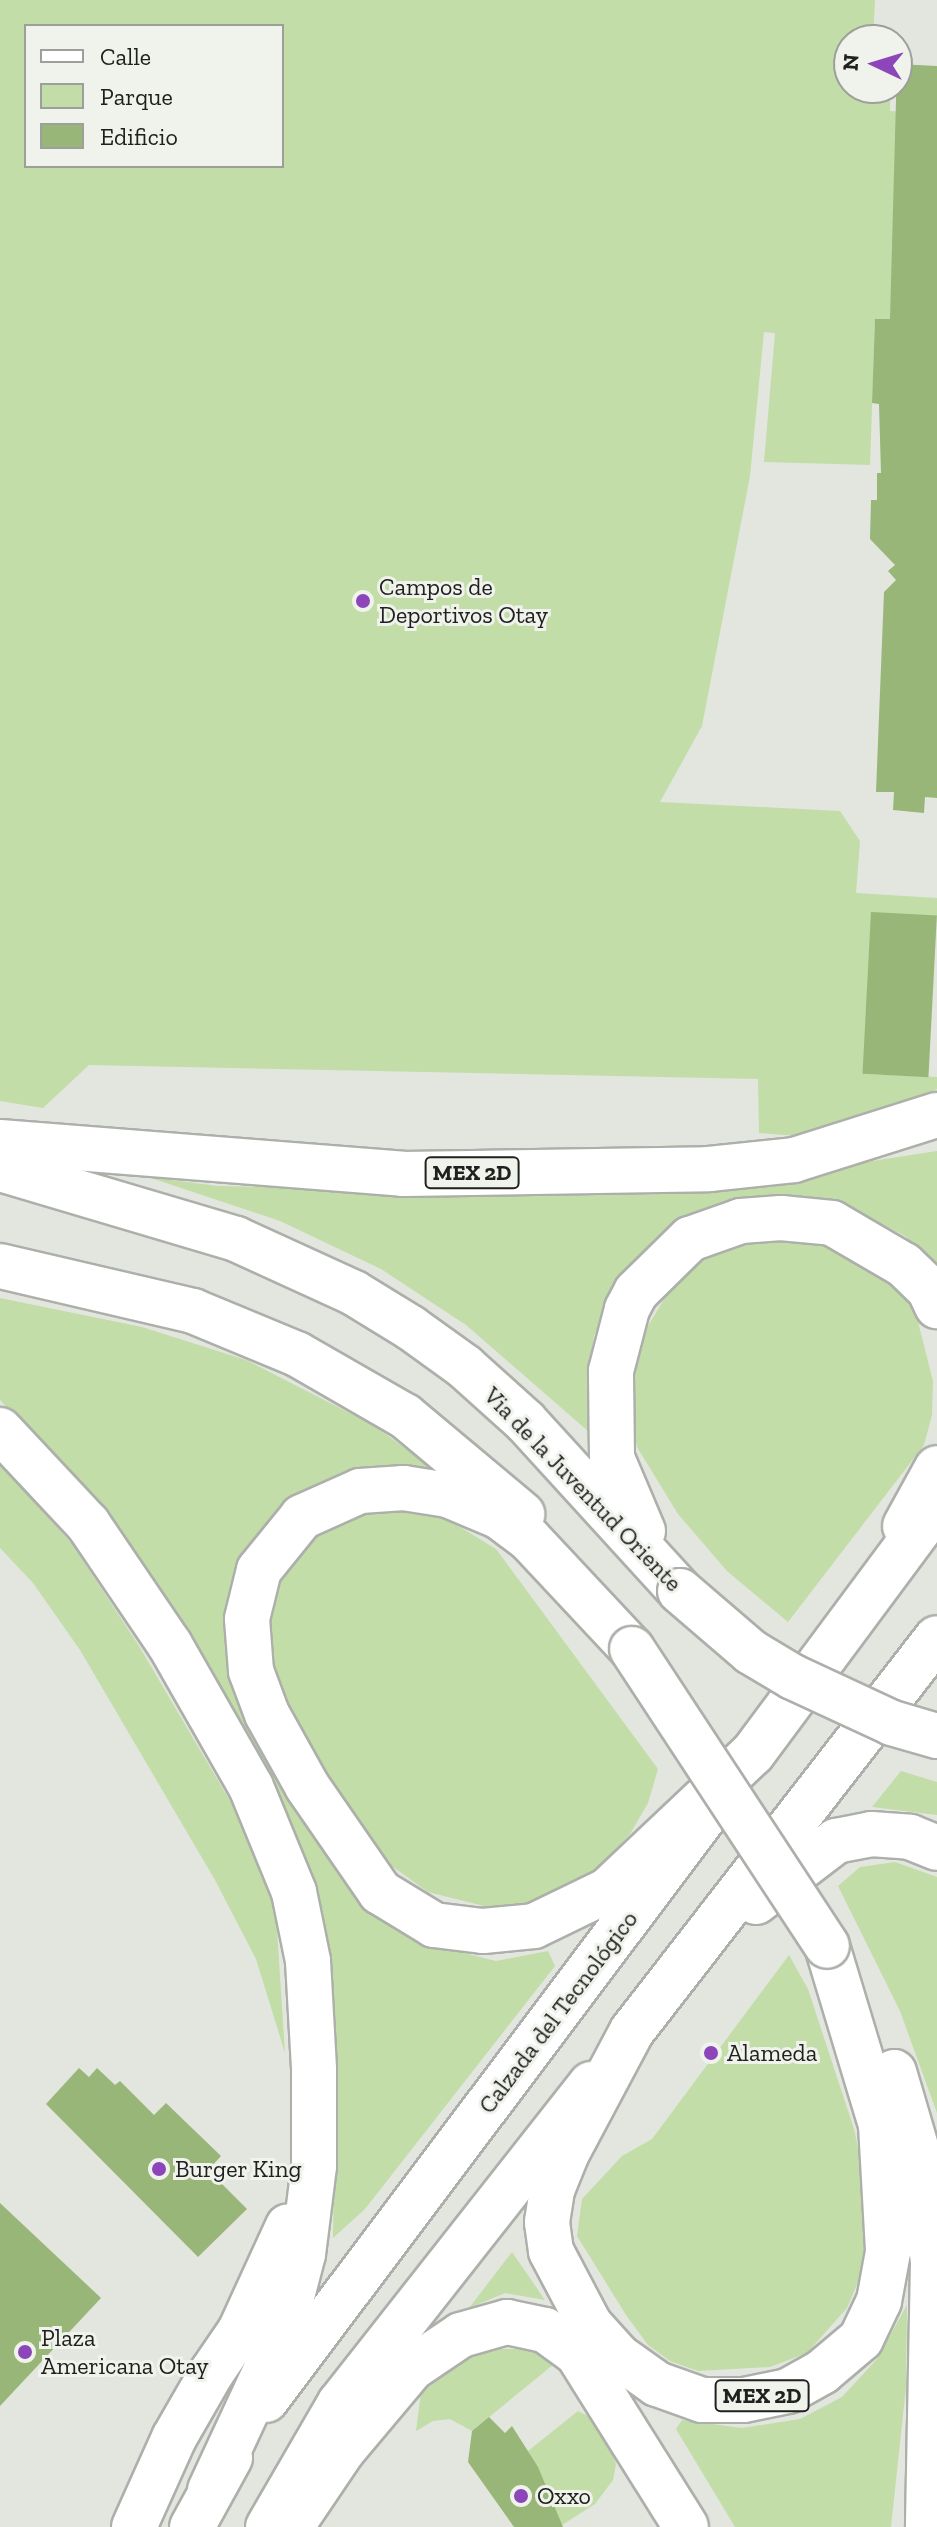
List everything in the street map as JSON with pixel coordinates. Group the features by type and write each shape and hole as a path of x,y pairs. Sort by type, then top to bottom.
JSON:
{"main road":[{"name":"MEX 2D","path":"0,1142 403,1174 709,1169 794,1160 937,1115"},
{"name":"Via de la Juventud Oriente","path":"0,1169 236,1239 354,1293 411,1328 465,1367 525,1421 680,1591 751,1652 793,1677 892,1723 937,1736"},
{"path":"680,1591 633,1515 608,1437 616,1343 627,1309 652,1271 690,1239 714,1228 800,1218 832,1223 882,1249 929,1289 937,1306"},
{"name":"MEX 2D","path":"0,1266 193,1311 362,1388 449,1449 527,1520 632,1649 827,1946 881,2125 888,2252 879,2301 861,2339 822,2372 788,2391 744,2400 702,2400 657,2384 619,2357 590,2325 566,2285 549,2236 552,2190 566,2155 632,2031 683,1967 937,1638"},
{"path":"0,1430 88,1524 170,1645 256,1798 294,1892 308,1961 314,2070 314,2166 295,2293 262,2384 201,2508"},
{"path":"835,1641 937,1468"},
{"path":"632,1649 529,1539 500,1517 448,1495 404,1488 360,1491 302,1517 265,1560 247,1619 256,1690 307,1786 380,1892 434,1925 508,1930 557,1917 608,1890 753,1753"},
{"name":"Calzada del Tecnológico","path":"201,2508 290,2362 753,1753 937,1505"},
{"path":"683,1967 794,1868 836,1841 871,1834 910,1837 937,1848"},
{"path":"827,1946 892,2064 921,2164 936,2300 928,2527"},
{"path":"268,2527 340,2403 632,2031"},
{"path":"134,2527 174,2438 240,2331 283,2242 301,2187 314,2070"},
{"path":"240,2331 349,2258 432,2178"},
{"path":"291,2527 343,2450 412,2368 461,2335 507,2322 545,2330 577,2353 686,2527"}],"green space":[{"name":"Campos de Deportivos Otay","path":"0,0 875,0 874,24 833,24 833,104 890,104 890,111 935,113 937,321 875,319 870,465 764,462 775,333 764,332 750,476 702,726 660,802 840,811 860,841 856,893 937,898 937,916 864,1074 937,1077 937,1089 838,1128 798,1136 759,1133 758,1079 89,1065 43,1108 0,1101"},
{"path":"937,1151 937,1268 905,1236 867,1216 824,1209 673,1227 639,1256 614,1290 594,1336 587,1381 588,1431 466,1325 381,1269 280,1221 148,1177 218,1186 651,1195"},
{"path":"772,1237 805,1238 837,1246 896,1286 916,1314 933,1381 932,1415 924,1445 788,1622 727,1571 678,1514 637,1447 629,1411 639,1341 675,1281 708,1257"},
{"path":"0,1298 142,1327 246,1360 373,1425 438,1472 284,1509 260,1534 240,1567 230,1600 369,1903 394,1929 424,1943 496,1961 548,1951 555,1966 365,2209 333,2238 335,2088 315,1894 304,1853 86,1493 0,1400"},
{"path":"0,1463 72,1544 139,1646 257,1847 274,1883 285,2053 256,1959 215,1880 80,1650 33,1583 0,1548"},
{"path":"373,1506 434,1511 496,1549 658,1769 648,1803 630,1834 588,1879 530,1906 496,1909 428,1892 382,1859 314,1754 268,1660 273,1593 302,1546 322,1529"},
{"path":"901,1771 937,1782 937,1815 872,1807"},
{"path":"895,1862 937,1877 937,2113 900,2011 838,1886 860,1867"},
{"path":"789,1955 808,1989 854,2129 868,2194 869,2256 847,2308 807,2353 770,2367 698,2371 670,2361 648,2345 626,2315 577,2236 582,2199 622,2156 652,2139"},
{"path":"512,2252 545,2300 505,2293 469,2308"},
{"path":"907,2305 906,2387 891,2527 735,2527 676,2429 682,2420 742,2428 800,2419 842,2397 877,2359"},
{"path":"493,2349 529,2349 554,2364 472,2431 450,2419 433,2421 416,2431 421,2392 475,2354"},
{"path":"578,2411 597,2421 616,2464 613,2480 595,2504 562,2525 528,2451"}],"building":[{"path":"913,65 937,66 937,798 925,797 924,813 893,810 894,792 876,792 884,592 896,580 888,571 895,565 870,539 871,500 877,500 877,473 881,473 879,404 872,403 875,319 890,319 896,104 913,104"},
{"path":"871,912 937,915 928,1077 863,1074"},
{"name":"Burger King","path":"79,2068 89,2077 97,2068 115,2085 120,2081 154,2115 166,2103 221,2156 208,2170 247,2209 198,2257 46,2104"},
{"name":"Plaza Americana Otay","path":"0,2203 101,2298 0,2406"},
{"name":"Oxxo","path":"489,2417 505,2433 512,2426 538,2467 563,2527 514,2527 468,2462 472,2431"}],"place":[{"name":"Campos de Deportivos Otay","path":"363,601"},
{"name":"Alameda","path":"711,2053"},
{"name":"Burger King","path":"159,2169"},
{"name":"Plaza Americana Otay","path":"25,2352"},
{"name":"Oxxo","path":"521,2496"}]}
